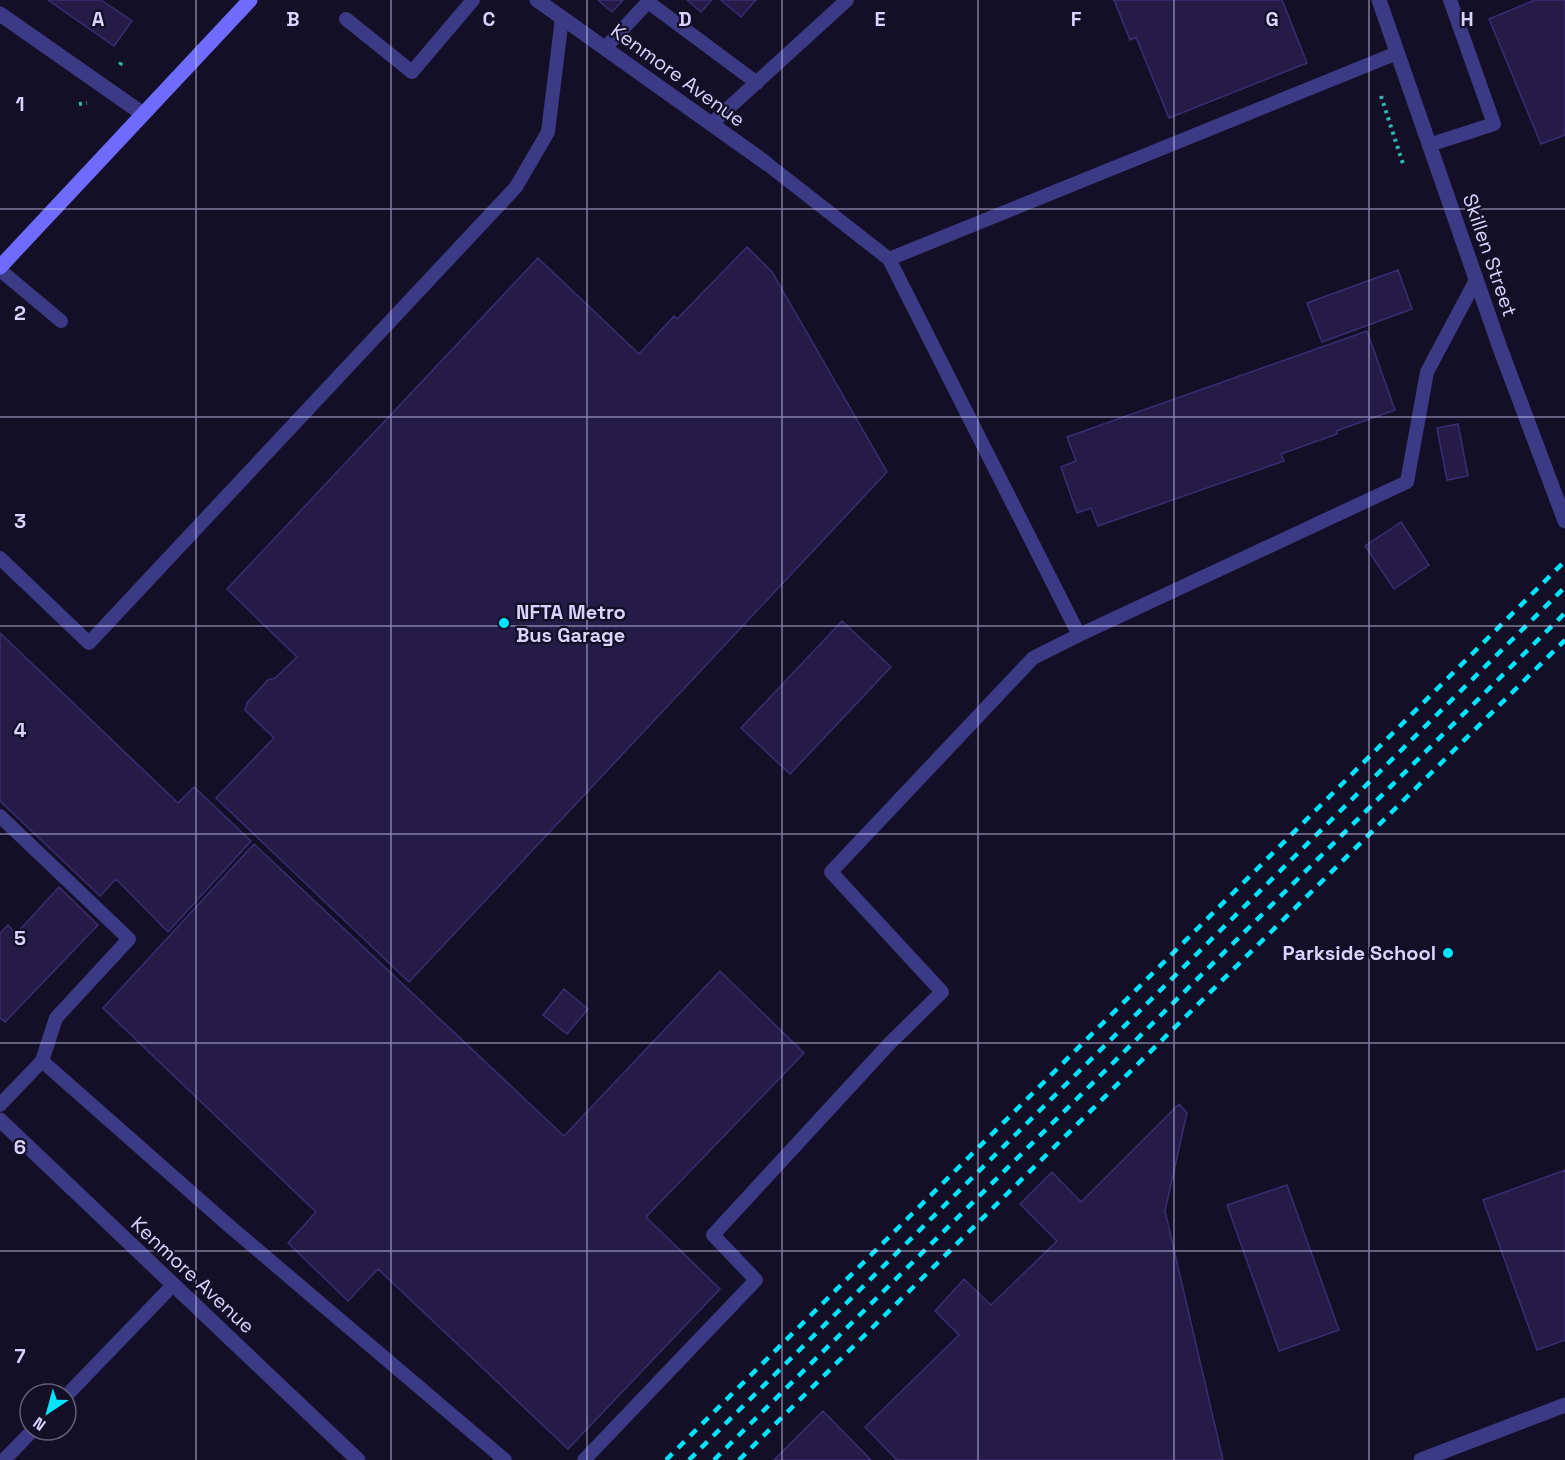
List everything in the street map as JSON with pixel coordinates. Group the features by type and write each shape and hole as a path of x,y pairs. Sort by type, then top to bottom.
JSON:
{"main road":[{"path":"0,268 250,0"}],"street":[{"name":"Kenmore Avenue","path":"537,0 766,164"},
{"name":"Skillen Street","path":"1378,0 1476,280 1565,522"},
{"path":"0,14 143,114"},
{"name":"Kenmore Avenue","path":"0,1120 358,1460"},
{"path":"1421,1460 1565,1405"}],"lane":[{"path":"346,19 412,72 474,0"},
{"path":"711,124 847,0"},
{"path":"1429,145 1494,124 1450,0"},
{"path":"604,48 648,2 757,83"},
{"path":"0,558 89,643 516,187 548,132 562,18"},
{"path":"889,259 1397,53"},
{"path":"766,164 889,259 1079,635"},
{"path":"0,268 61,321"},
{"path":"584,1460 756,1280 713,1235 890,1043 942,992 831,872 1032,658 1407,482 1427,372 1476,280"},
{"path":"0,816 129,939 56,1018 42,1061 0,1105"},
{"path":"42,1061 227,1224 505,1460"},
{"path":"78,1384 173,1285"},
{"path":"4,1460 21,1442"}],"path":[{"path":"120,65 123,59"},
{"path":"1381,96 1404,167"},
{"path":"79,104 87,103"}],"building":[{"path":"48,0 101,0 132,21 114,46"},
{"path":"598,0 623,0 612,12"},
{"path":"687,0 712,0 701,12"},
{"path":"721,0 756,0 741,17"},
{"path":"1114,0 1282,0 1307,63 1169,118 1136,37 1130,40"},
{"path":"1535,0 1565,0 1565,135 1541,144 1489,19"},
{"name":"NFTA Metro Bus Garage","path":"747,247 772,272 887,472 409,982 216,798 274,738 245,710 247,703 268,680 275,678 297,657 227,589 538,258 639,354 674,316 677,319"},
{"path":"1398,270 1412,309 1322,342 1307,303"},
{"path":"1367,331 1395,410 1281,454 1284,461 1098,526 1091,508 1077,513 1061,467 1076,461 1067,437"},
{"path":"1458,424 1468,476 1447,480 1437,428"},
{"path":"1401,522 1429,565 1394,589 1365,546"},
{"path":"842,621 891,667 790,774 741,728"},
{"path":"0,633 178,803 194,787 251,841 168,932 116,879 100,896 0,801"},
{"path":"254,844 564,1136 720,971 804,1053 646,1217 720,1289 568,1449 378,1269 348,1301 288,1243 316,1212 103,1008"},
{"path":"59,887 98,925 5,1022 0,1018 0,933 8,925 16,934"},
{"path":"564,989 588,1009 567,1034 543,1015"},
{"path":"1179,1104 1187,1113 1165,1211 1223,1460 897,1460 865,1427 959,1335 935,1311 964,1279 991,1305 1057,1241 1020,1204 1052,1172 1081,1202"},
{"path":"1565,1170 1565,1340 1537,1350 1483,1200"},
{"path":"1287,1185 1339,1330 1279,1351 1227,1205"},
{"path":"823,1411 871,1460 774,1460"}],"railway":[{"path":"666,1460 1565,561"},
{"path":"689,1460 1565,587"},
{"path":"714,1460 1565,613"},
{"path":"739,1460 1565,640"}],"place":[{"name":"NFTA Metro Bus Garage","path":"504,623"},
{"name":"Parkside School","path":"1448,953"}]}
